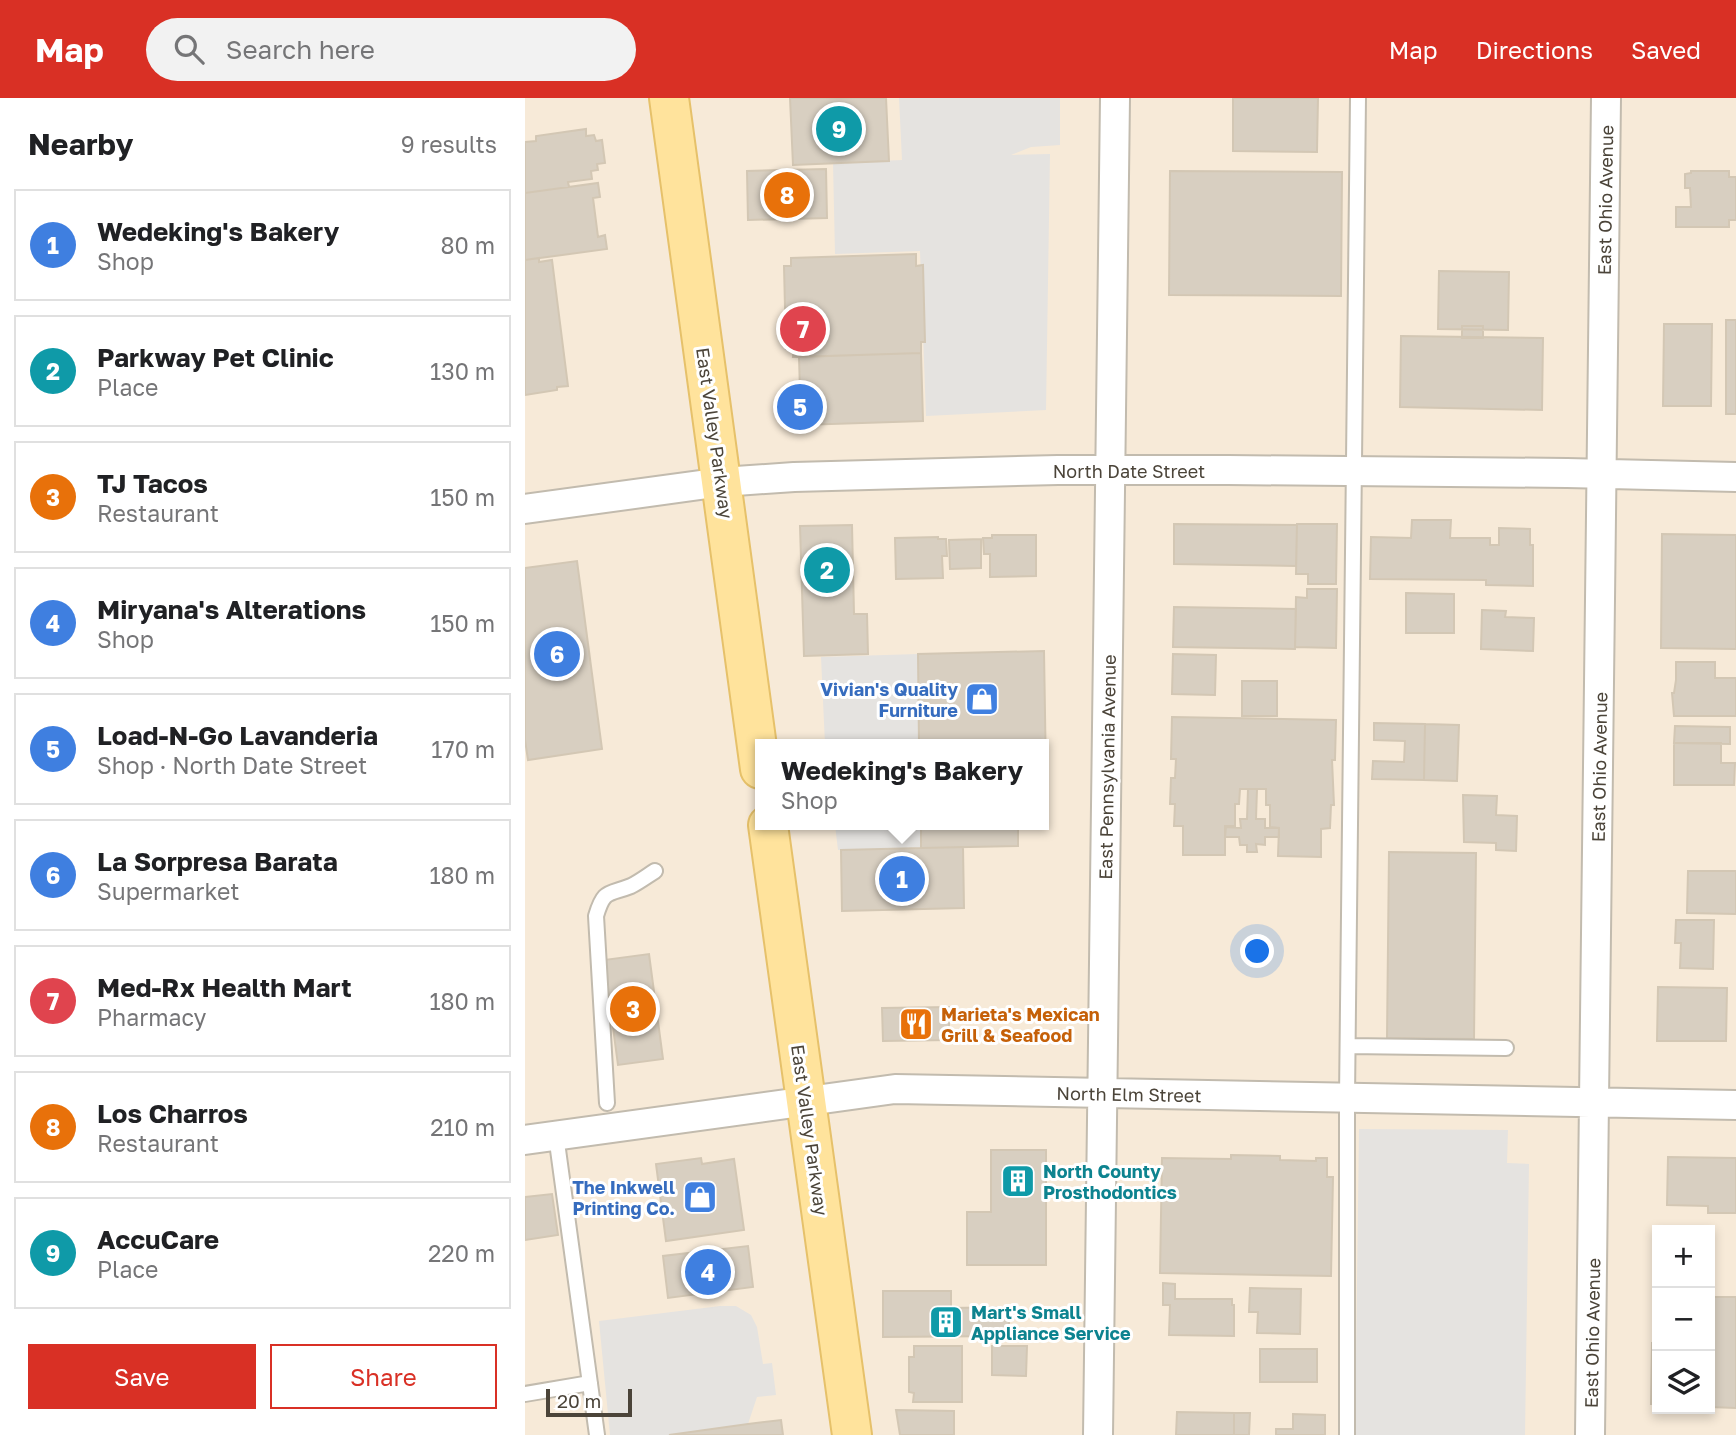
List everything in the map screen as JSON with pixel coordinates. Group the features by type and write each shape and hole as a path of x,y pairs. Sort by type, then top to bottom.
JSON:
{"main road":[{"name":"East Valley Parkway","path":"669,98 757,739"},
{"name":"East Valley Parkway","path":"769,830 852,1435"}],"street":[{"name":"East Pennsylvania Avenue","path":"1098,1435 1115,98"},
{"name":"East Ohio Avenue","path":"1590,1435 1606,98"},
{"name":"North Date Street","path":"525,509 722,482 818,476 1058,470 1736,477"},
{"name":"North Elm Street","path":"525,1140 895,1089 1736,1105"}],"lane":[{"path":"1347,1435 1347,1097 1358,98"},
{"path":"607,1103 596,916 602,898 611,891 631,886 655,871"},
{"path":"1348,1046 1506,1048"},
{"path":"556,1135 597,1435"},
{"path":"525,1394 590,1382"}],"shaded area":[{"path":"525,98 1736,98 1736,1435 525,1435"},
{"path":"899,98 1060,98 1060,145 1031,147 1011,155 1050,154 1046,410 926,416 920,251 835,254 833,163 902,160"},
{"path":"918,654 919,739 825,739 821,657"},
{"path":"836,830 921,830 921,848 838,850"},
{"path":"1359,1129 1508,1130 1507,1163 1529,1164 1525,1435 1355,1435"},
{"path":"736,1306 751,1315 757,1327 763,1364 772,1363 776,1395 757,1397 748,1424 669,1435 610,1435 599,1321"}],"building":[{"path":"790,98 886,98 889,161 793,165"},
{"path":"1233,98 1318,98 1317,152 1233,151"},
{"path":"586,129 586,136 594,135 596,141 602,140 605,163 597,164 598,170 591,171 592,179 568,182 569,187 525,193 525,142 536,141 536,136"},
{"path":"826,169 827,218 748,220 747,171"},
{"path":"1170,171 1342,172 1341,296 1169,295"},
{"path":"1691,171 1729,171 1729,177 1736,177 1736,220 1729,220 1729,227 1676,227 1676,207 1691,207 1690,188 1685,188 1685,174"},
{"path":"598,183 600,197 593,198 598,237 605,235 607,249 525,260 525,193"},
{"path":"916,254 916,266 923,265 925,342 921,342 921,353 793,357 794,349 786,349 784,266 791,266 791,258"},
{"path":"539,258 539,262 552,260 568,386 525,395 525,260"},
{"path":"1439,271 1509,272 1508,330 1438,329"},
{"path":"1726,320 1736,320 1736,414 1726,414"},
{"path":"1664,324 1712,324 1711,406 1663,406"},
{"path":"1462,326 1483,326 1483,338 1462,338"},
{"path":"1401,336 1543,338 1542,410 1400,407"},
{"path":"921,353 923,421 801,425 799,357"},
{"path":"1412,520 1451,520 1450,538 1490,538 1490,545 1499,545 1499,528 1530,529 1530,545 1533,545 1533,586 1486,585 1486,580 1370,579 1371,537 1411,538"},
{"path":"1174,524 1297,525 1296,566 1174,564"},
{"path":"1297,524 1337,524 1336,584 1308,584 1308,574 1296,574"},
{"path":"852,525 854,614 867,614 868,654 804,656 800,526"},
{"path":"1662,534 1736,535 1736,649 1661,648"},
{"path":"992,535 1036,535 1036,576 990,577 990,554 984,554 983,538 992,538"},
{"path":"895,538 946,539 947,556 942,556 943,578 896,579"},
{"path":"981,539 981,568 950,569 949,540"},
{"path":"577,561 602,749 528,760 525,740 525,568"},
{"path":"1307,589 1337,589 1336,648 1295,647 1296,597 1307,598"},
{"path":"1406,593 1454,594 1454,633 1406,633"},
{"path":"1174,607 1296,609 1295,649 1173,647"},
{"path":"1482,610 1506,611 1505,617 1534,618 1533,651 1481,649"},
{"name":"Vivian's Quality Furniture","path":"1044,651 1045,739 919,739 918,654"},
{"path":"1173,654 1216,655 1215,695 1172,694"},
{"path":"1676,662 1715,662 1715,678 1736,678 1736,716 1674,716 1672,693 1676,680"},
{"path":"1242,681 1277,681 1277,716 1242,716"},
{"path":"1172,717 1336,720 1335,760 1332,760 1334,805 1331,805 1330,828 1321,829 1321,857 1278,856 1279,828 1270,827 1270,805 1266,805 1266,789 1240,789 1239,804 1235,804 1235,826 1225,826 1225,855 1183,855 1183,826 1174,826 1175,804 1170,804 1171,778 1175,778 1176,759 1171,759"},
{"path":"1374,723 1425,724 1424,780 1372,779 1373,761 1404,762 1405,741 1374,740"},
{"path":"1425,724 1459,725 1457,781 1424,780"},
{"path":"1675,726 1730,727 1730,744 1674,743"},
{"path":"1674,743 1721,743 1721,763 1735,763 1734,785 1674,785"},
{"path":"1248,789 1257,789 1256,819 1265,819 1265,828 1279,828 1279,837 1265,837 1265,845 1256,844 1257,852 1247,852 1247,845 1240,845 1239,837 1225,837 1226,827 1241,828 1240,819 1247,819"},
{"path":"1463,795 1497,796 1496,815 1517,816 1516,851 1496,850 1496,843 1464,842"},
{"path":"921,830 1018,830 1018,846 921,848"},
{"path":"963,847 964,908 842,911 841,850"},
{"path":"1389,852 1476,853 1474,1039 1387,1038"},
{"path":"1688,871 1736,871 1736,914 1687,913"},
{"path":"1676,920 1714,920 1713,969 1680,968 1681,943 1675,943"},
{"path":"649,954 663,1059 618,1065 604,960"},
{"path":"1658,987 1727,988 1726,1041 1657,1041"},
{"name":"Marieta's Mexican Grill & Seafood","path":"949,1007 949,1040 883,1041 882,1008"},
{"name":"North County Prosthodontics","path":"991,1150 1046,1150 1046,1265 967,1265 967,1212 991,1212"},
{"path":"1231,1155 1280,1156 1280,1160 1316,1161 1316,1158 1327,1158 1327,1177 1333,1177 1331,1276 1160,1273 1162,1158 1231,1159"},
{"path":"1668,1157 1736,1158 1736,1213 1708,1213 1708,1206 1667,1205"},
{"name":"The Inkwell Printing Co.","path":"701,1158 702,1164 734,1159 744,1230 666,1241 656,1164"},
{"path":"552,1194 558,1235 525,1240 525,1197"},
{"path":"748,1246 753,1287 668,1298 663,1256"},
{"path":"1163,1283 1175,1284 1175,1299 1232,1299 1234,1336 1169,1335 1170,1305 1163,1305"},
{"path":"1250,1288 1301,1289 1300,1334 1257,1333 1258,1312 1249,1312"},
{"name":"Mart's Small Appliance Service","path":"883,1291 951,1291 951,1308 1009,1307 1009,1336 883,1337"},
{"path":"1715,1297 1736,1297 1736,1408 1715,1407"},
{"path":"914,1346 962,1346 962,1402 913,1402 914,1393 909,1392 909,1357 914,1357"},
{"path":"992,1346 1027,1346 1026,1376 992,1375"},
{"path":"1260,1349 1317,1349 1317,1382 1260,1382"},
{"path":"896,1410 954,1411 954,1435 900,1435"},
{"path":"1177,1412 1234,1413 1234,1435 1176,1435"},
{"path":"1234,1413 1250,1413 1249,1435 1234,1435"},
{"path":"1293,1414 1325,1415 1325,1435 1276,1435 1276,1429 1293,1429"},
{"path":"781,1420 783,1435 669,1435 748,1424"}],"place":[{"name":"AccuCare","path":"839,129"},
{"name":"Los Charros","path":"787,195"},
{"name":"Med-Rx Health Mart","path":"803,329"},
{"name":"Load-N-Go Lavanderia","path":"800,407"},
{"name":"Parkway Pet Clinic","path":"827,570"},
{"name":"La Sorpresa Barata","path":"557,654"},
{"name":"Vivian's Quality Furniture","path":"982,699"},
{"name":"Wedeking's Bakery","path":"902,879"},
{"name":"TJ Tacos","path":"633,1009"},
{"name":"Marieta's Mexican Grill & Seafood","path":"916,1024"},
{"name":"North County Prosthodontics","path":"1018,1181"},
{"name":"The Inkwell Printing Co.","path":"700,1197"},
{"name":"Miryana's Alterations","path":"708,1272"},
{"name":"Mart's Small Appliance Service","path":"946,1322"}]}
